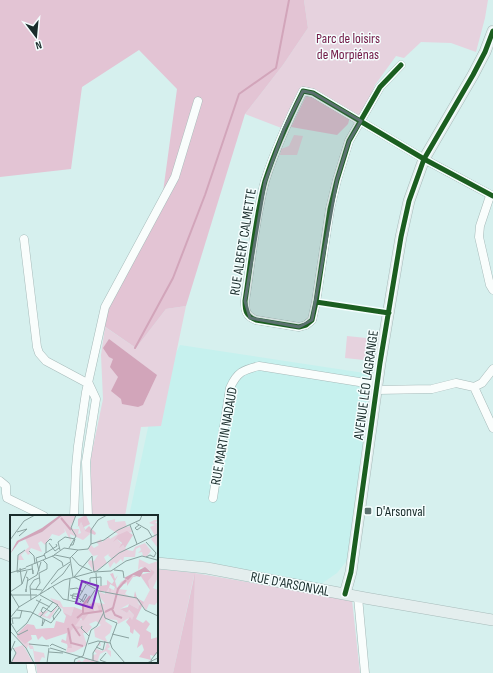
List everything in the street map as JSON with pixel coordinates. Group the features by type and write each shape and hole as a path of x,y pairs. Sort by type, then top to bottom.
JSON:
{"street":[{"name":"AVENUE LÉO LAGRANGE","path":"345,594 351,572 402,231 409,200 424,159 473,75 485,52 493,31"},
{"name":"RUE ALBERT CALMETTE","path":"361,121 313,93 303,91 276,149 260,202 245,301 246,314 250,318 299,327 306,325 312,320 330,209 349,141 361,121 380,86 401,64"},
{"path":"74,515 77,451 86,392 89,384 104,307 175,177 198,101"},
{"path":"361,121 424,159 492,196 480,226 479,238 490,286 493,290"},
{"path":"24,239 39,354 46,362 89,384 96,399 86,462 88,515"},
{"name":"RUE MARTIN NADAUD","path":"213,498 230,388 235,377 244,370 259,366 378,387 432,389 456,383 474,387"},
{"path":"493,369 482,383 474,387 493,428"},
{"path":"0,481 6,486 7,498 42,515"},
{"path":"0,552 10,556"},
{"name":"RUE D'ARSONVAL","path":"158,563 207,568 358,597 493,620"},
{"path":"358,597 364,673"},
{"path":"30,663 32,673"}],"highlighted area":[{"path":"303,91 313,93 361,121 349,141 337,180 312,320 299,327 250,318 245,301 265,182 284,129"}],"shaded area":[{"path":"0,0 304,0 308,28 283,65 245,114 186,306 166,309 136,348 101,324 163,192 177,89 139,50 82,87 71,169 0,177"},
{"path":"306,96 313,96 350,117 348,124 337,135 291,127"},
{"path":"109,339 157,375 143,405 138,407 122,404 121,399 111,391 118,377 110,367 113,359 109,357 103,348"},
{"path":"180,345 371,374 349,558 337,573 321,584 158,560 158,515 129,515 155,395"},
{"path":"195,573 191,673 173,673"}],"green space":[{"name":"Parc de loisirs de Morpiénas","path":"304,0 488,0 476,52 451,43 421,42 404,58 396,56 375,85 361,121 303,91 284,129 245,114 283,65 308,28"},
{"path":"294,135 303,136 297,155 280,155 281,149 289,146"},
{"path":"186,306 161,426 141,427 125,515 91,515 91,457 103,399 101,355 105,327 136,348 166,309"},
{"path":"347,336 376,339 373,361 345,358"},
{"path":"158,569 195,573 352,600 360,673 191,673 194,576 173,673 37,673 36,663 158,663"}],"waterway":[{"path":"135,348 173,278 205,195 239,94 276,68 289,0"}],"cycle path":[{"path":"345,594 351,572 380,363 401,237 409,201 424,159 473,75 485,52 493,31"},
{"path":"401,65 380,87 349,141 330,209 312,320 306,325 299,327 256,320 248,315 245,301 256,225 265,181 282,136 303,91 313,93 424,159 493,196"},
{"path":"316,302 389,313"}],"place":[{"name":"D'Arsonval","path":"368,511"}]}
